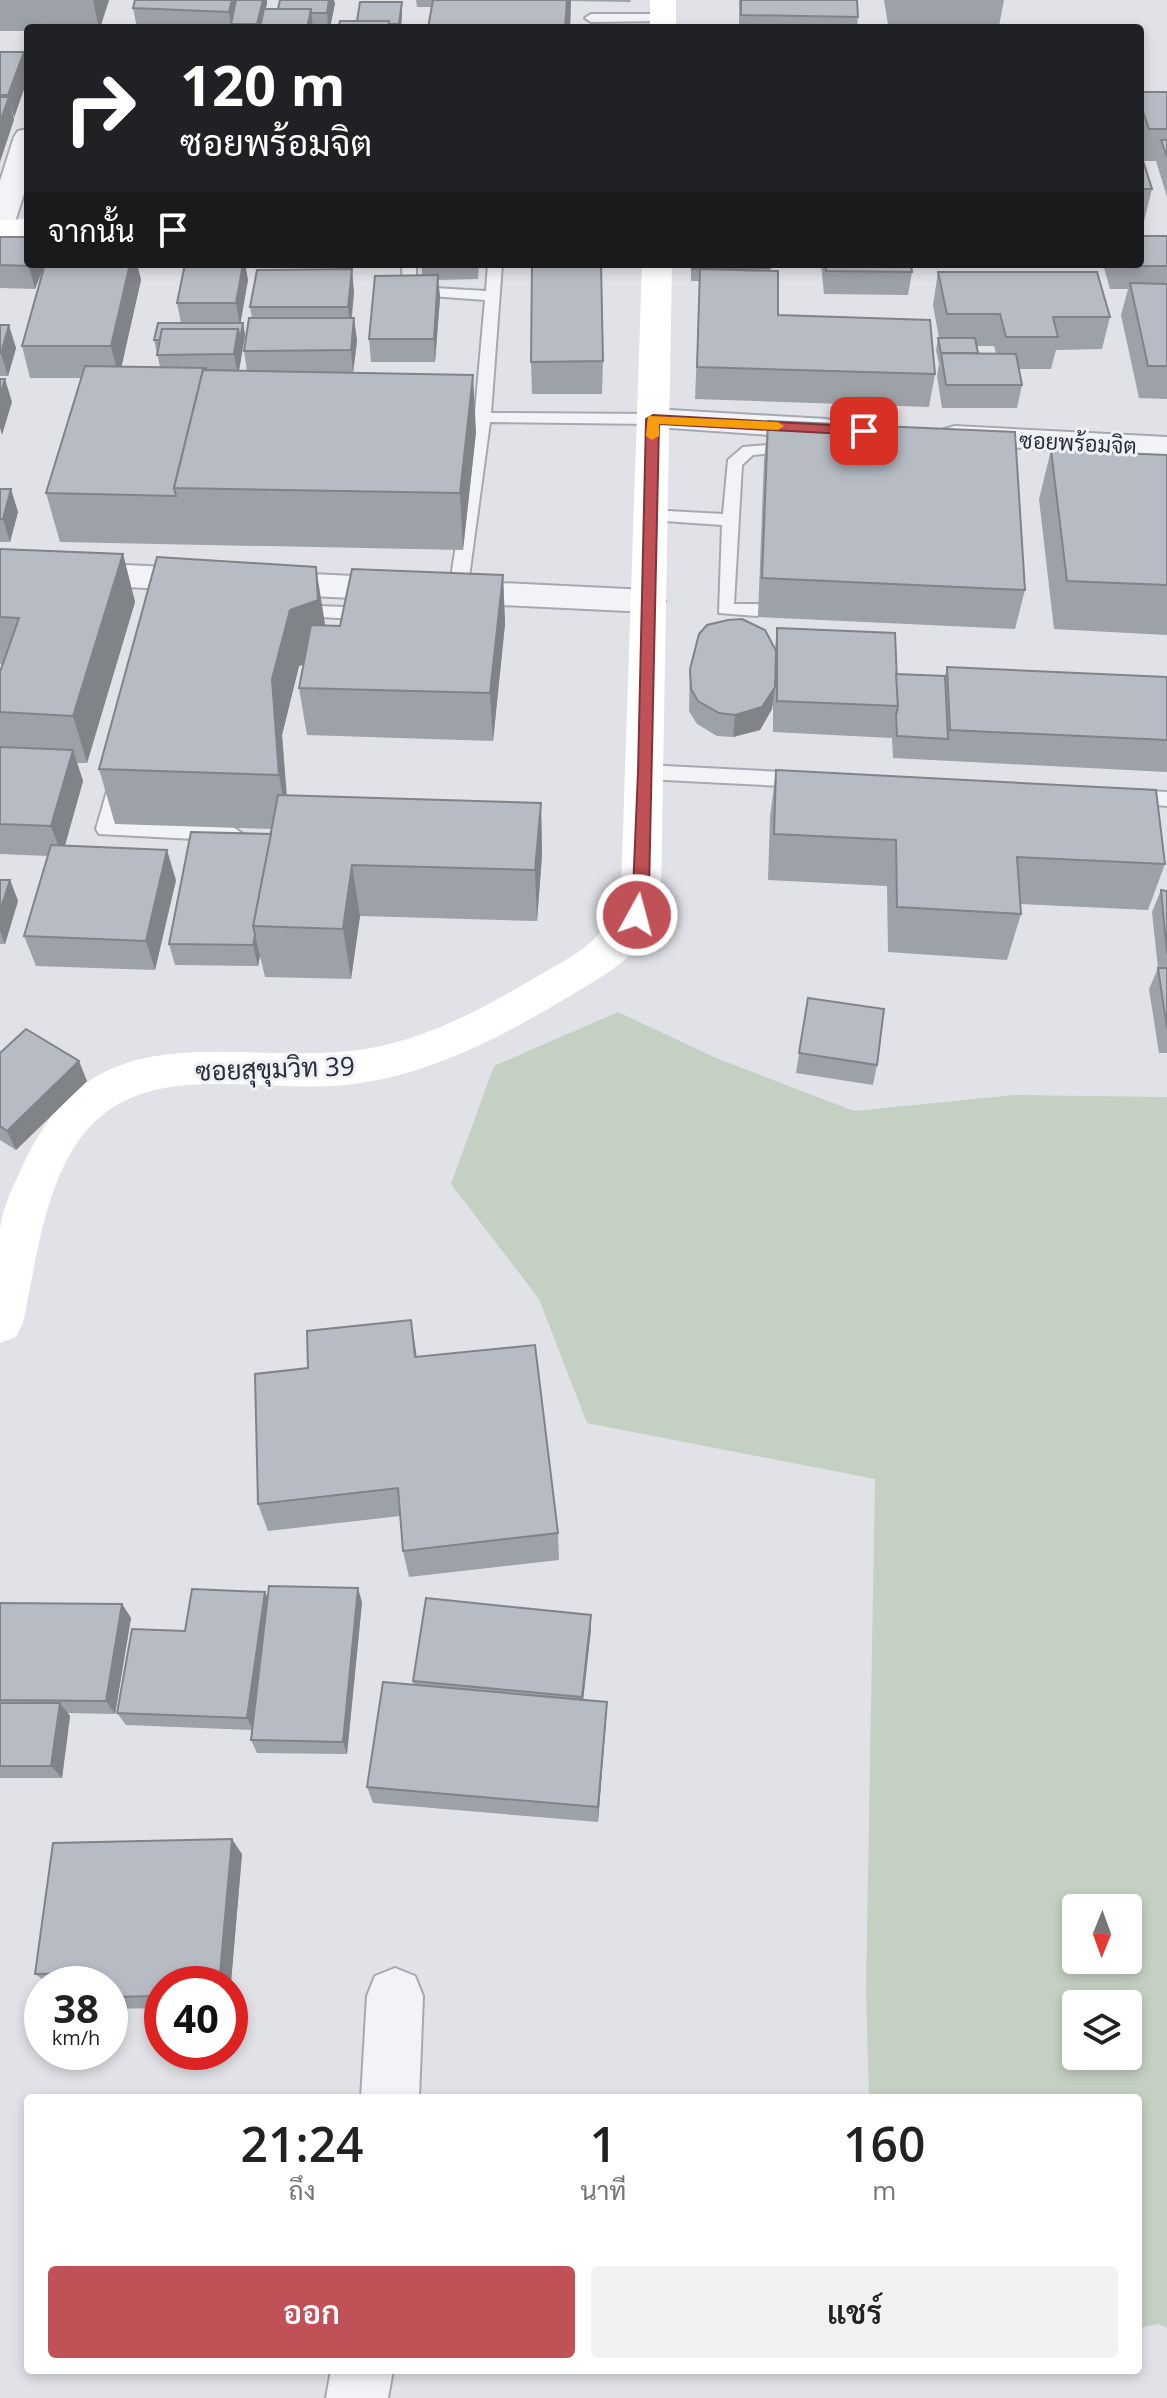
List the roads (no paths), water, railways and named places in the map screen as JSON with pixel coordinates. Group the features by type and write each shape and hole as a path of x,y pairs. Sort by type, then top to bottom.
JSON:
{"street":[{"path":"24,150 0,227 24,228"},
{"name":"ซอยสุขุมวิท 39","path":"0,1323 13,1215 56,1139 90,1100 134,1076 164,1071 341,1069 421,1053 484,1028 607,954 626,937 637,915 641,890 657,268"},
{"path":"653,419 858,430"},
{"name":"ซอยพร้อมจิต","path":"921,434 985,446 1167,447"},
{"path":"0,570 172,586 405,602 479,598 648,601"},
{"path":"390,2094 395,1996"},
{"path":"357,2398 361,2374"}],"lane":[{"path":"591,18 663,15"},
{"path":"409,268 408,291 493,296"},
{"path":"479,598 483,417 495,268"},
{"path":"436,416 653,419"},
{"path":"757,610 725,609 734,464 740,455 761,448 805,449"},
{"path":"650,515 729,520"},
{"path":"266,611 405,602"},
{"path":"122,770 106,829 246,834"},
{"path":"645,772 819,781"},
{"path":"1104,796 1167,799"}]}
